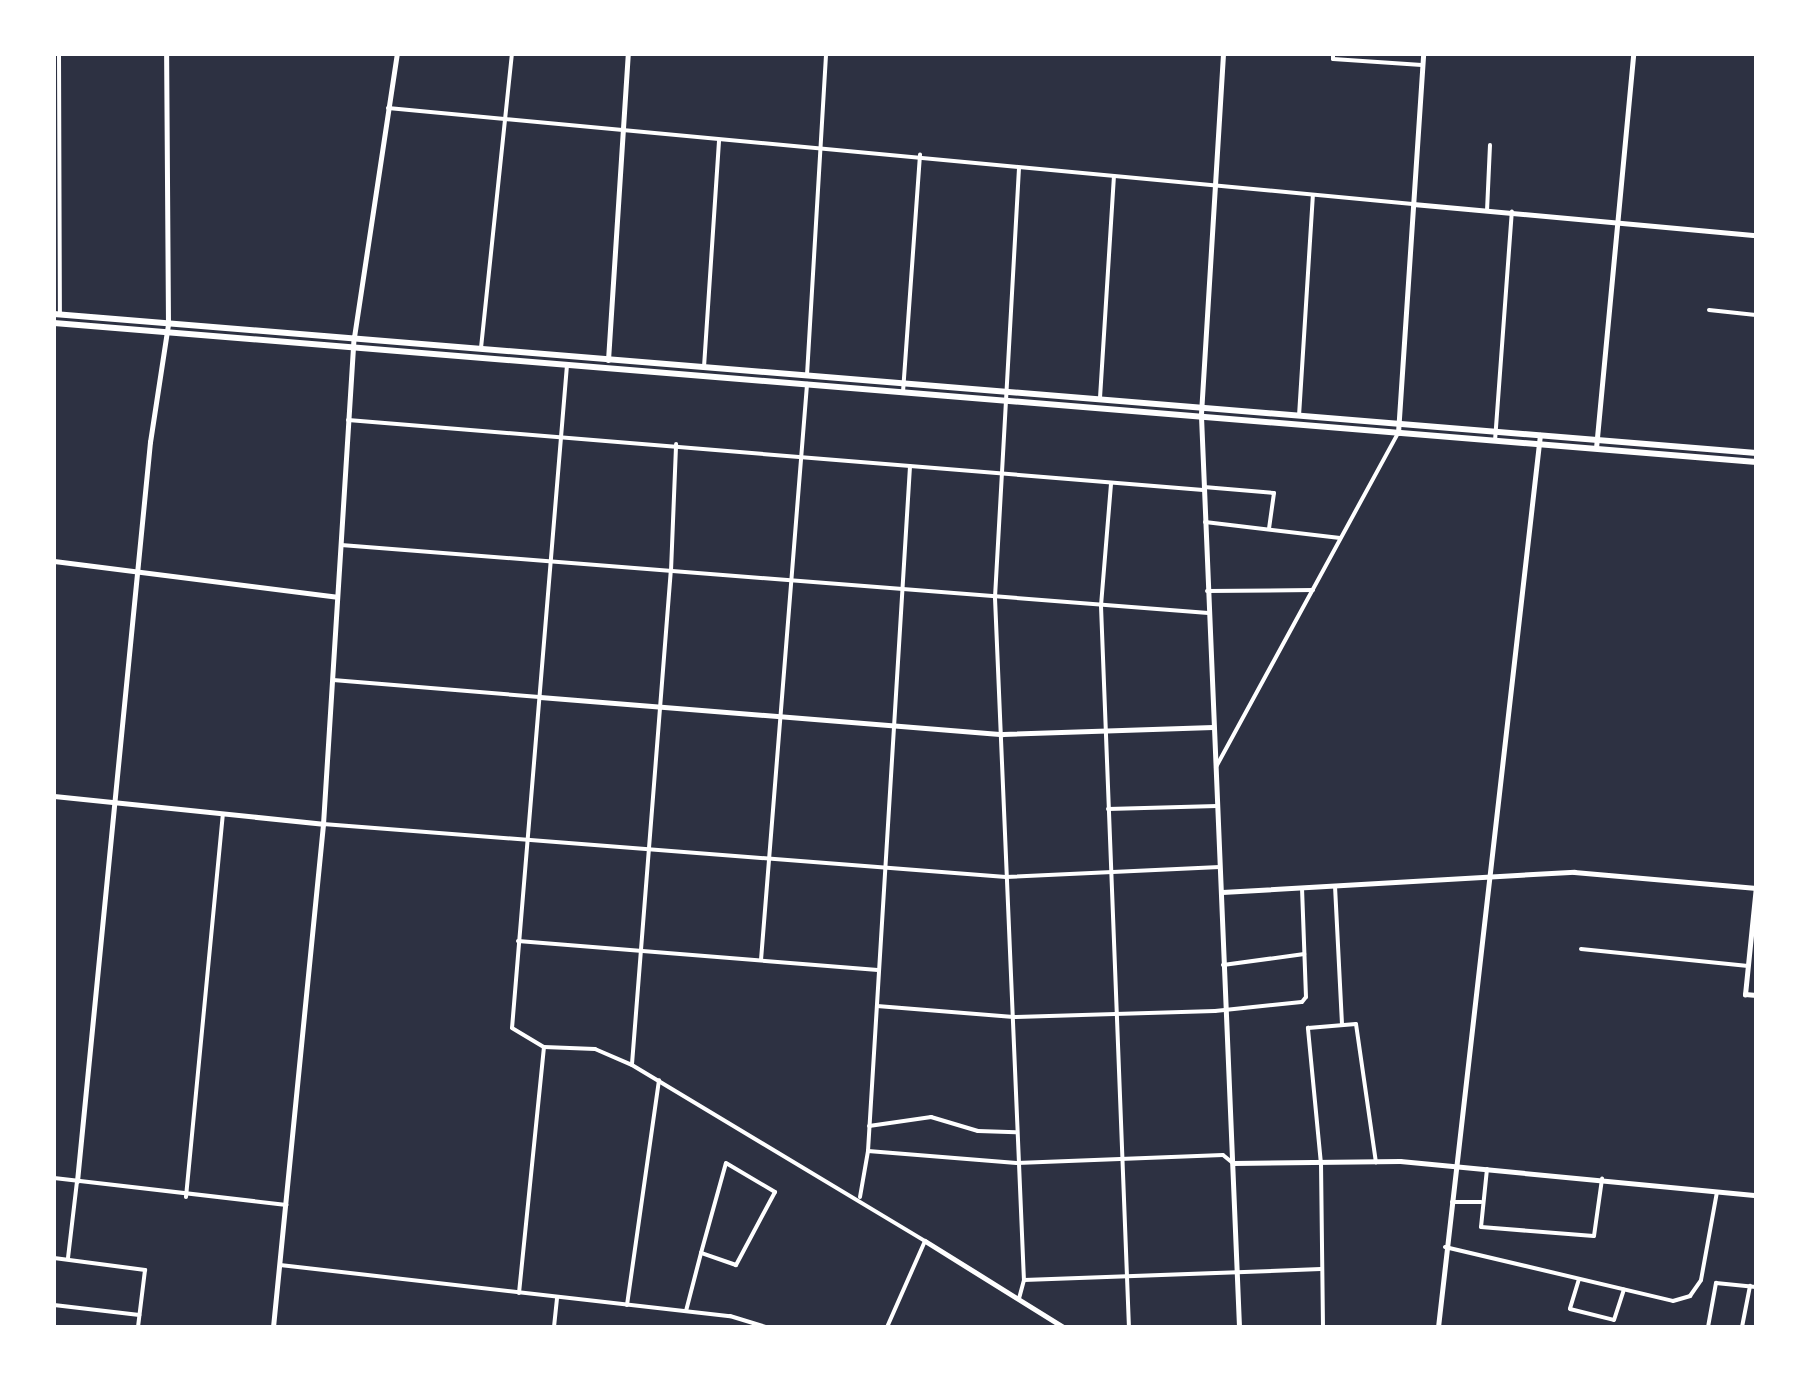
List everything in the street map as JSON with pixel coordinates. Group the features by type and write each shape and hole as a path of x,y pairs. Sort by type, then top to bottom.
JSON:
{"main road":[{"path":"57,315 1756,453"},
{"path":"54,323 1756,462"}],"street":[{"path":"57,315 59,54"},
{"path":"68,1259 113,803 164,332 168,324 166,54"},
{"path":"273,1327 323,824 353,347 397,54"},
{"path":"481,348 512,54"},
{"path":"608,368 628,54"},
{"path":"761,960 803,458 826,54"},
{"path":"1223,54 1201,416 1239,1327"},
{"path":"1333,54 1333,59 1422,65"},
{"path":"1215,768 1398,433 1423,54"},
{"path":"1596,448 1633,54"},
{"path":"388,108 1756,235"},
{"path":"704,367 719,140"},
{"path":"1487,211 1490,145"},
{"path":"903,392 920,155"},
{"path":"1019,168 995,598 1024,1280 1019,1299"},
{"path":"1100,399 1114,177"},
{"path":"1299,424 1313,195"},
{"path":"1495,441 1512,212"},
{"path":"1709,310 1756,315"},
{"path":"567,365 512,1028 544,1047 595,1049 632,1065 859,1198 1063,1327"},
{"path":"348,420 676,444 1111,484 1274,493 1269,528"},
{"path":"1438,1327 1453,1167 1540,435"},
{"path":"632,1065 671,571 676,444"},
{"path":"859,1198 868,1151 910,466"},
{"path":"1111,484 1101,606 1129,1327"},
{"path":"1205,522 1340,538"},
{"path":"341,545 1208,613"},
{"path":"54,561 337,597"},
{"path":"1207,591 1313,590"},
{"path":"331,680 1003,734 1213,727"},
{"path":"54,796 323,824 1006,877 1220,867"},
{"path":"1108,809 1217,806"},
{"path":"186,1197 223,815"},
{"path":"1222,892 1574,872 1756,887 1754,938 1745,994 1756,995"},
{"path":"1335,886 1342,1024"},
{"path":"877,1006 1014,1017 1215,1011 1226,1006 1302,1002 1302,888"},
{"path":"518,941 878,970"},
{"path":"1581,949 1748,966"},
{"path":"1223,965 1304,954"},
{"path":"1323,1327 1321,1164 1308,1028 1356,1024 1376,1163"},
{"path":"519,1293 544,1047"},
{"path":"627,1305 659,1080"},
{"path":"869,1126 931,1117 978,1131 1016,1132"},
{"path":"868,1151 1017,1163 1223,1155 1233,1163 1376,1163 1487,1169 1756,1195"},
{"path":"686,1311 701,1253 726,1163 775,1192 736,1265 701,1253"},
{"path":"1487,1169 1481,1202 1481,1227 1594,1236 1602,1179"},
{"path":"54,1178 186,1197 287,1205"},
{"path":"1445,1247 1673,1301 1690,1296 1701,1280 1717,1192"},
{"path":"1450,1202 1481,1202"},
{"path":"887,1327 925,1241"},
{"path":"54,1258 145,1270 138,1327"},
{"path":"280,1265 730,1316 765,1327"},
{"path":"1024,1280 1322,1269"},
{"path":"1579,1279 1570,1309 1614,1320 1624,1290"},
{"path":"1708,1327 1716,1283 1753,1287 1742,1327"},
{"path":"554,1327 557,1298"},
{"path":"54,1305 139,1315"},
{"path":"728,1327 730,1316"}]}
